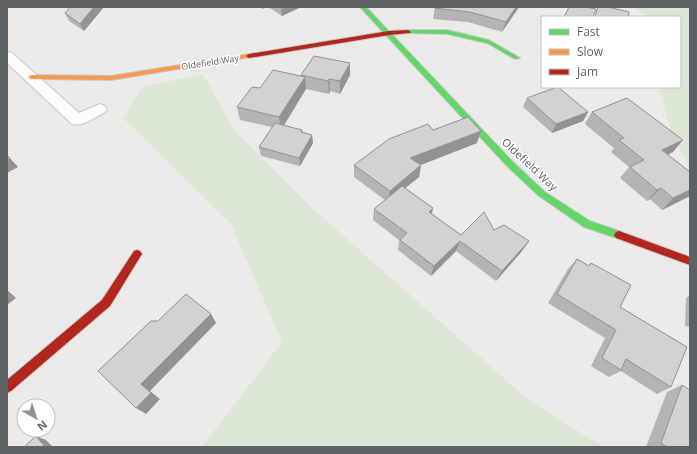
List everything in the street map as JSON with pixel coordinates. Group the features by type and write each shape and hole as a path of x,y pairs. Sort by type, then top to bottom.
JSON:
{"street":[{"name":"Oldefield Way","path":"363,7 389,33 510,164 542,194 588,224 690,261"},
{"name":"Oldefield Way","path":"31,77 111,78 389,33 430,30 447,32 489,42 517,58"},
{"path":"7,56 77,120 100,109"},
{"path":"7,387 106,303 137,254"}],"green space":[{"path":"634,7 690,7 690,169 671,130 659,88 681,88 681,16 648,16"},
{"path":"203,74 235,131 311,207 524,396 603,447 202,447 282,342 231,224 123,118 142,87"}],"building":[{"path":"70,7 94,7 80,24 65,13"},
{"path":"516,7 506,22 470,12 434,8"},
{"path":"569,7 596,9 593,16 564,16"},
{"path":"598,7 608,7 629,12 628,16 595,16"},
{"path":"314,56 350,63 340,81 329,79 328,81 301,75"},
{"path":"273,70 305,77 279,117 237,107 252,87 260,88"},
{"path":"554,88 559,88 588,112 556,124 527,98"},
{"path":"627,98 683,140 662,150 690,172 690,190 673,198 661,188 657,190 630,167 644,160 619,140 624,138 592,112"},
{"path":"468,117 481,131 410,158 421,165 390,191 354,165 389,139 428,124 433,130"},
{"path":"275,123 302,130 301,132 312,135 299,158 259,147"},
{"path":"402,186 433,208 429,212 461,235 484,212 494,230 504,225 529,241 502,271 460,241 434,266 400,240 407,233 374,209"},
{"path":"577,259 589,266 591,263 631,285 620,307 687,347 671,387 626,359 621,370 602,358 616,330 557,294"},
{"path":"186,294 211,314 141,384 151,393 136,408 98,371 151,321 158,321"},
{"path":"682,385 690,390 690,447 667,447 661,443"},
{"path":"34,438 38,438 45,447 24,447"}],"traffic: fast":[{"path":"363,7 389,33 510,164 542,194 587,224 619,235"},
{"path":"408,32 447,32 489,42 517,58"}],"traffic: slow":[{"path":"31,77 111,78 249,56"}],"traffic: jam":[{"path":"249,56 389,33 408,32"},
{"path":"619,235 690,261"},
{"path":"7,387 106,303 137,254"}]}
